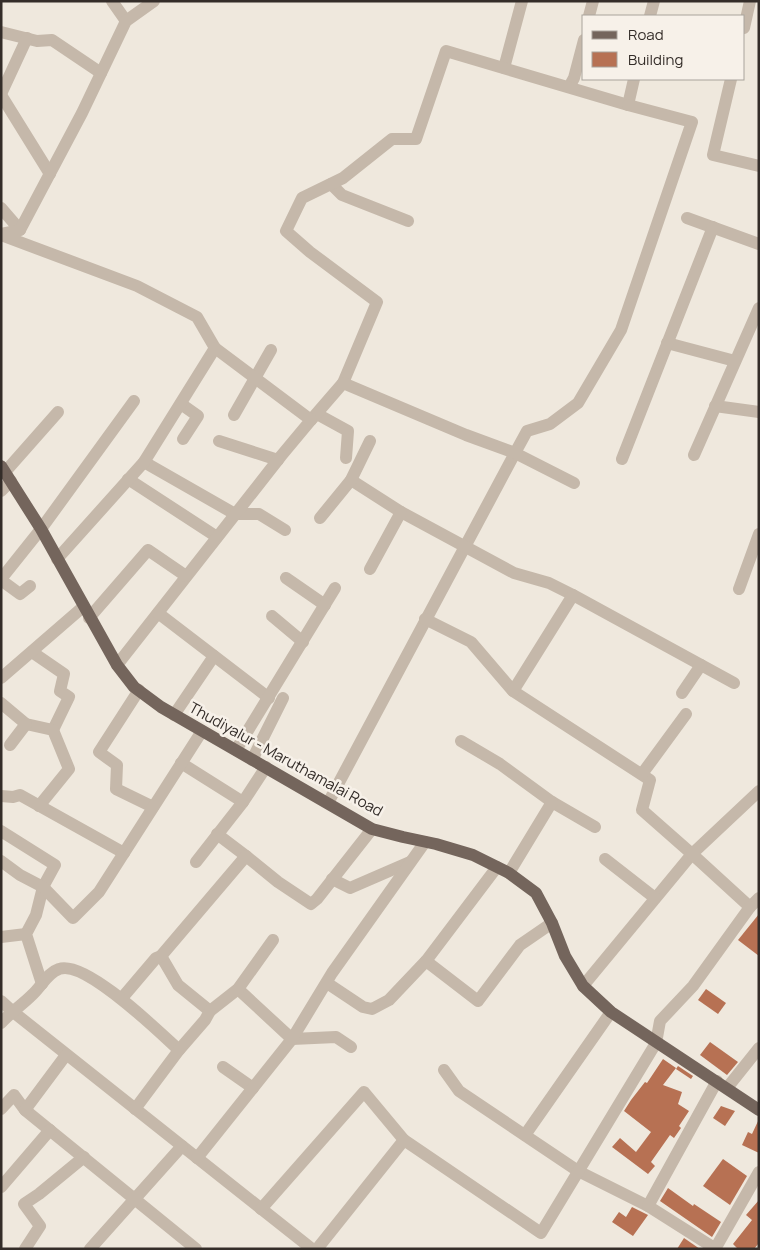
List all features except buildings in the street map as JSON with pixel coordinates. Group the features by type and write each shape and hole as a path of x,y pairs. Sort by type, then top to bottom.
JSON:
{"main road":[{"name":"Thudiyalur - Maruthamalai Road","path":"6,473 41,529 86,613 117,665 139,690 161,708 372,829 473,855 509,873 536,893 552,923 565,956 583,986 611,1012 759,1110"}],"street":[{"path":"112,1 126,21"},
{"path":"1,234 20,230 82,113 126,21 154,1"},
{"path":"504,68 522,1"},
{"path":"589,15 593,1"},
{"path":"650,15 654,1"},
{"path":"745,24 750,1"},
{"path":"1,32 37,41 52,40 101,73"},
{"path":"27,38 1,94 50,174"},
{"path":"569,87 574,78 582,48"},
{"path":"117,665 278,460 343,383 377,302 310,252 286,231 302,198 343,178 392,139 416,139 446,51 692,122 621,330 578,403 550,424 527,431 328,803"},
{"path":"628,105 634,80"},
{"path":"731,80 713,155 759,166"},
{"path":"331,184 342,195 408,220"},
{"path":"1,208 20,230"},
{"path":"687,218 759,244"},
{"path":"622,459 713,227"},
{"path":"1,234 137,286 197,317 216,348 255,378 314,417 348,432 346,458"},
{"path":"694,455 759,308"},
{"path":"667,344 735,361"},
{"path":"57,560 144,462 216,348"},
{"path":"234,415 271,350"},
{"path":"343,383 466,435 515,453 574,483"},
{"path":"30,586 20,594 1,579 41,529 134,401"},
{"path":"181,404 198,416 183,438"},
{"path":"715,406 759,412"},
{"path":"1,491 6,473 58,412"},
{"path":"219,441 278,460"},
{"path":"320,518 351,480 370,441"},
{"path":"144,462 235,514 259,514 285,530"},
{"path":"128,480 217,537"},
{"path":"351,480 401,512 514,573 549,582 734,683"},
{"path":"370,569 401,512"},
{"path":"739,589 759,534"},
{"path":"1,678 32,652 86,613 148,550 186,576"},
{"path":"286,578 325,605"},
{"path":"236,750 304,642 335,588"},
{"path":"514,691 573,595"},
{"path":"158,613 269,698"},
{"path":"272,616 304,642"},
{"path":"261,1209 364,1092 404,1140 541,1233 656,1043 660,1021 693,986 755,902 692,854 642,810 650,780 514,691 471,642 425,619"},
{"path":"32,652 64,674 60,691 69,697 53,730 69,769 39,806"},
{"path":"174,715 214,656"},
{"path":"682,693 701,665"},
{"path":"139,690 99,752 117,765 116,789 153,806"},
{"path":"252,760 283,698"},
{"path":"1,703 26,724 53,730"},
{"path":"642,774 686,714"},
{"path":"10,745 26,724"},
{"path":"1,861 20,875 43,888 73,918 99,892 202,731"},
{"path":"461,741 500,764 552,802 595,827"},
{"path":"181,763 243,802"},
{"path":"196,862 243,802 266,767"},
{"path":"583,986 692,854 759,791"},
{"path":"1,807 7,797 20,796 124,853"},
{"path":"509,873 552,802"},
{"path":"217,834 278,882 311,904 372,829"},
{"path":"1,830 55,865 43,888 36,915 26,934 42,984"},
{"path":"197,1158 292,1039 326,983 425,842"},
{"path":"122,998 156,958 161,956 246,856"},
{"path":"605,859 655,898"},
{"path":"332,879 350,888 410,862"},
{"path":"326,983 363,1007 372,1009 389,1000 426,961 497,867"},
{"path":"426,961 478,1001 520,945 552,923"},
{"path":"1,937 26,934"},
{"path":"135,1109 179,1050 205,1020 210,1010 238,989 273,940"},
{"path":"161,956 178,985 210,1010"},
{"path":"1,1023 33,994 49,975 60,968 68,967 81,970 122,998 179,1050"},
{"path":"238,989 292,1039 336,1037 350,1047"},
{"path":"1,1001 12,1012 312,1249"},
{"path":"525,1135 611,1012"},
{"path":"648,1206 722,1084 759,1048"},
{"path":"25,1110 66,1055"},
{"path":"223,1067 253,1088"},
{"path":"444,1070 459,1091 578,1171 648,1206 716,1249 759,1172"},
{"path":"1,1109 14,1095 25,1110 196,1249"},
{"path":"1,1187 50,1130"},
{"path":"317,1249 404,1140"},
{"path":"90,1249 182,1146"},
{"path":"25,1249 40,1226 24,1204 84,1157"}]}
